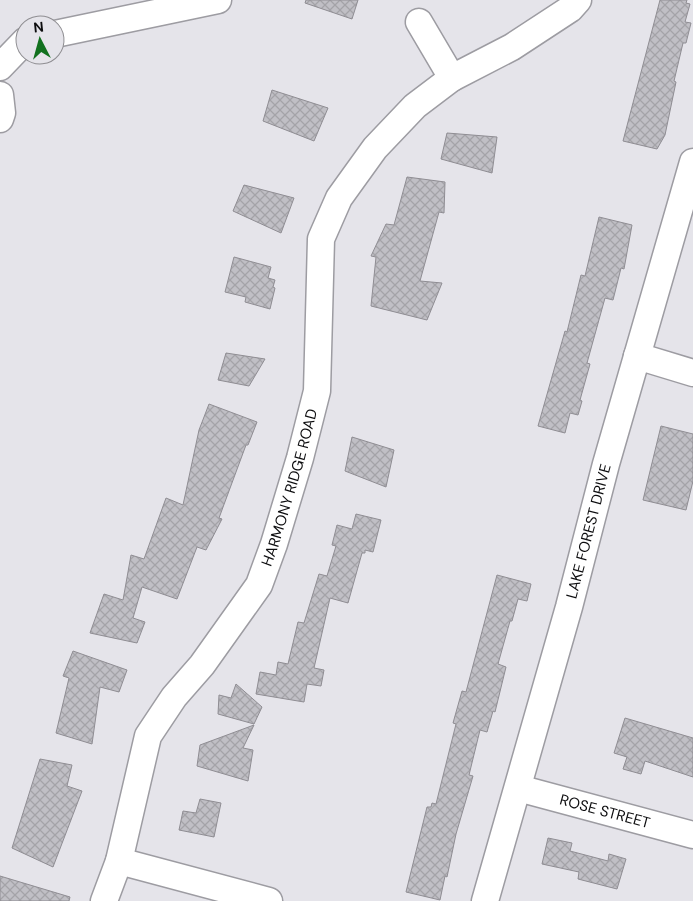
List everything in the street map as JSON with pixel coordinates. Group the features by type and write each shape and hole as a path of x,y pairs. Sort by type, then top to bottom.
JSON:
{"street":[{"path":"65,32 218,0"},
{"name":"HARMONY RIDGE ROAD","path":"104,901 119,861 148,736 174,696 202,665 259,585 274,544 300,458 317,391 321,239 339,198 375,148 415,106 452,78 512,47 570,9 578,0"},
{"path":"419,22 452,78"},
{"path":"0,66 15,51"},
{"path":"0,95 2,113 0,119"},
{"name":"LAKE FOREST DRIVE","path":"485,901 693,162"},
{"path":"637,356 693,373"},
{"name":"ROSE STREET","path":"518,788 693,835"},
{"path":"119,861 269,901"}],"building":[{"path":"306,0 358,0 352,19 305,3"},
{"path":"660,0 687,0 686,3 690,4 685,22 691,23 686,43 683,43 674,81 676,82 665,135 657,149 623,141"},
{"path":"272,90 328,108 314,141 263,121"},
{"path":"447,133 497,137 492,173 441,159"},
{"path":"407,177 445,182 444,213 439,212 420,281 442,283 427,320 371,306 376,257 371,256 386,224 394,225"},
{"path":"244,185 294,198 281,233 233,211"},
{"path":"599,217 632,225 624,269 621,268 613,300 605,298 587,363 590,364 578,415 570,413 565,433 538,426 565,331 567,332 581,275 585,276"},
{"path":"234,257 271,267 268,278 275,280 273,287 275,288 270,309 245,302 246,297 225,292"},
{"path":"226,353 265,359 249,386 218,380"},
{"path":"209,404 257,422 248,445 246,445 219,518 222,519 206,550 197,547 177,599 142,587 133,618 145,622 137,643 90,633 104,594 123,600 131,555 144,559 166,498 183,505 199,430"},
{"path":"661,426 693,434 693,481 686,510 643,500"},
{"path":"352,437 394,450 386,487 345,471"},
{"path":"356,514 381,520 373,552 365,550 365,553 362,553 348,603 330,598 314,668 324,670 321,686 307,684 304,702 256,694 260,672 276,675 278,662 288,664 298,622 304,623 319,574 327,576 336,546 332,545 337,525 352,529"},
{"path":"497,575 531,584 527,601 518,599 512,621 510,621 498,664 506,667 495,712 493,711 487,732 480,730 469,775 473,776 456,834 440,900 406,892 427,807 431,807 432,803 436,804 456,724 453,723 462,691 466,692"},
{"path":"73,651 127,670 119,692 100,687 92,744 56,733 69,678 63,676"},
{"path":"236,684 262,707 254,724 218,714 219,695 231,698"},
{"path":"625,718 693,738 693,777 645,761 641,774 623,769 627,757 614,753"},
{"path":"254,725 243,748 253,750 248,781 197,766 200,745"},
{"path":"40,759 72,765 67,786 82,791 53,867 12,848"},
{"path":"200,799 221,803 214,837 179,830 183,811 196,813"},
{"path":"548,838 572,843 570,851 608,861 609,854 626,859 617,889 578,879 579,872 542,864"},
{"path":"0,876 70,897 69,901 0,901"}]}
